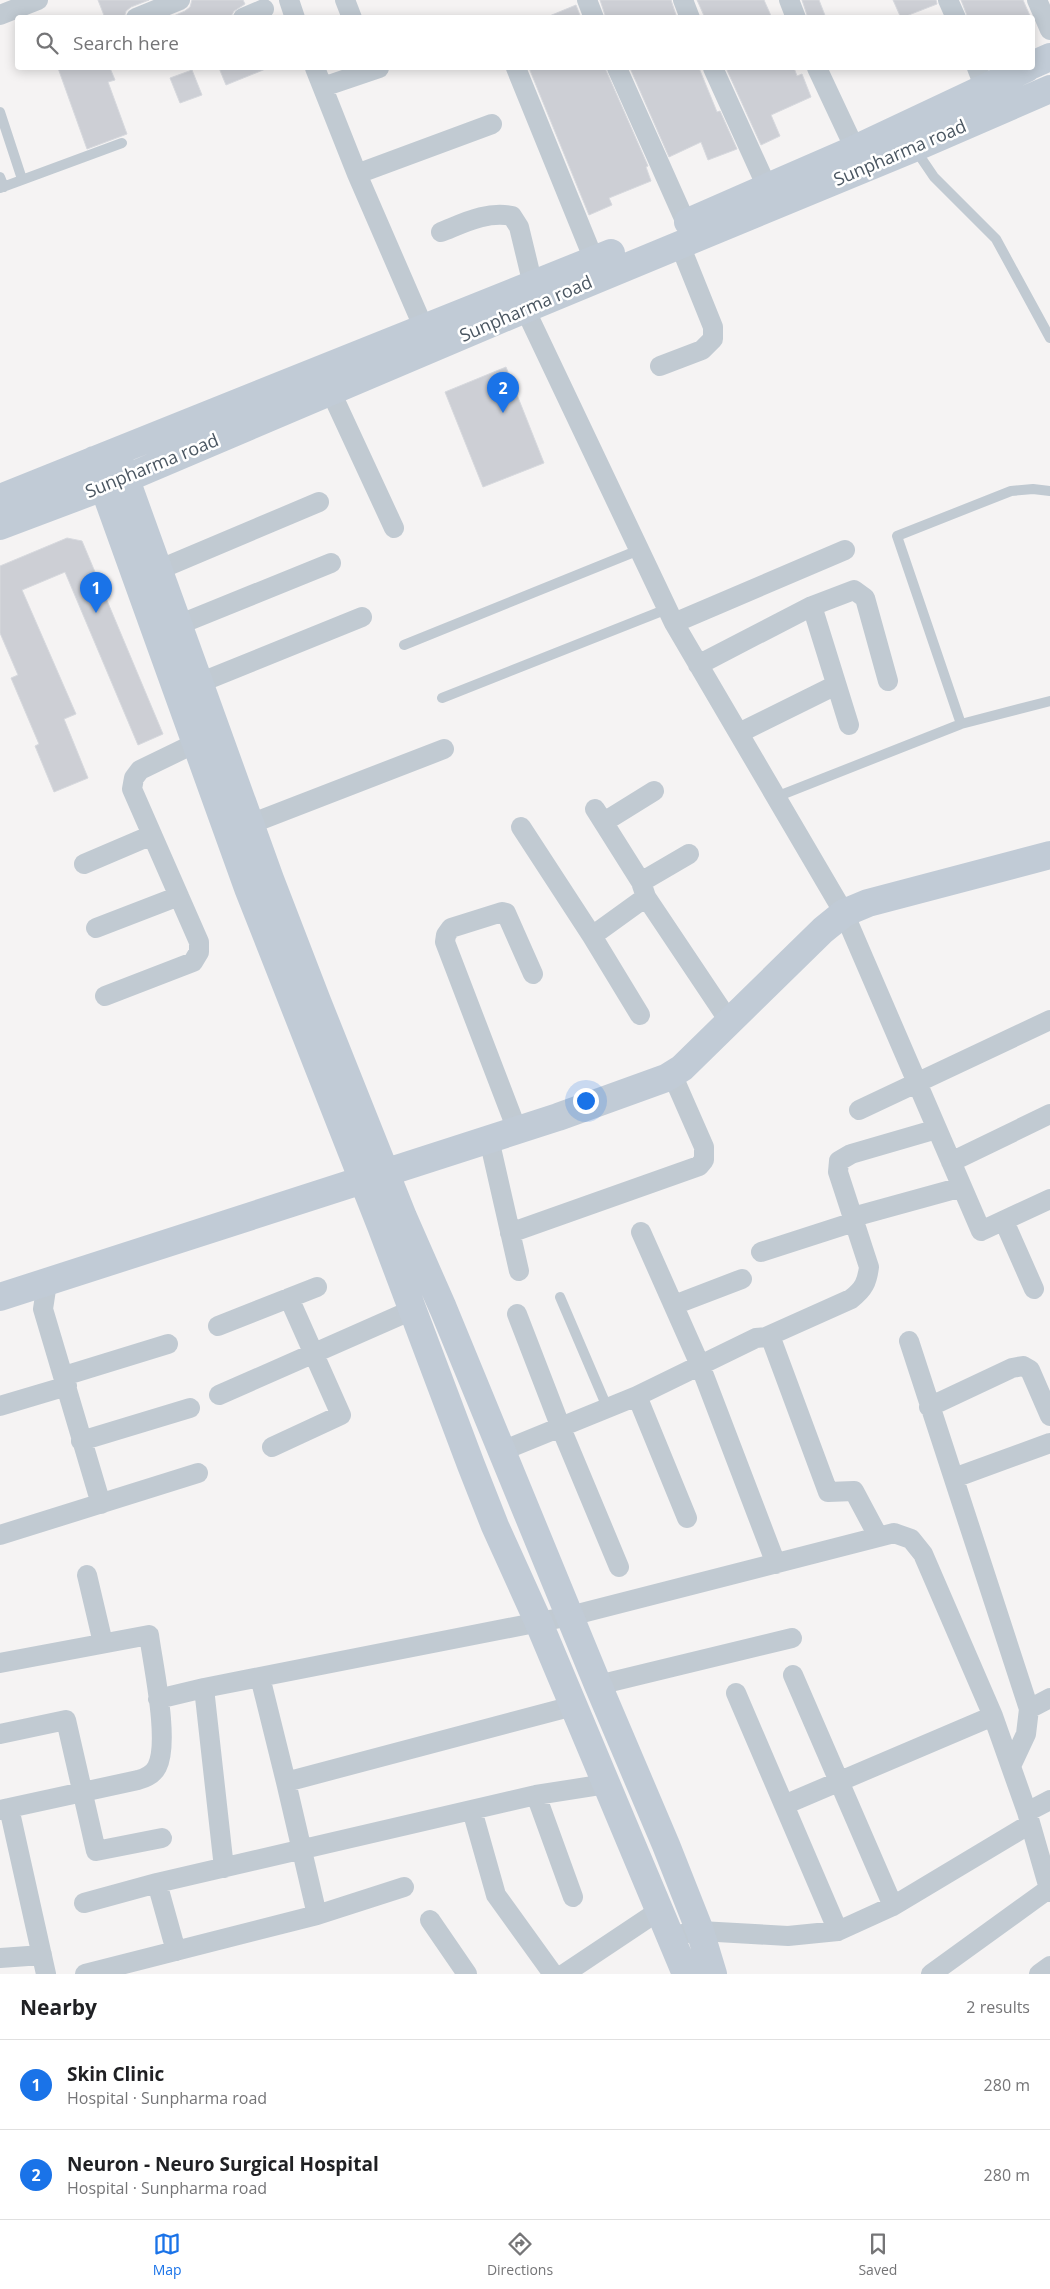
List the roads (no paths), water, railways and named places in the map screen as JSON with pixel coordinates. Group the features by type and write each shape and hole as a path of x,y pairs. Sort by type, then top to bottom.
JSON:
{"street":[{"path":"0,15 38,0"},
{"path":"289,0 295,15"},
{"path":"345,0 351,15"},
{"path":"587,0 593,15"},
{"path":"683,0 689,15"},
{"path":"789,0 795,15"},
{"path":"948,0 955,15"},
{"path":"1037,0 1050,30"},
{"path":"145,15 174,5"},
{"path":"250,15 264,9"},
{"path":"1035,64 1050,57"},
{"path":"316,70 357,174 429,339"},
{"path":"322,87 370,70"},
{"path":"517,70 594,260"},
{"path":"618,70 683,234 713,327 713,340 702,350 660,366"},
{"path":"714,70 767,186"},
{"path":"818,70 855,148"},
{"name":"Sunpharma road","path":"529,297 594,260 683,234 767,186 855,148 907,137 980,77 1017,70"},
{"name":"Sunpharma road","path":"0,498 105,456 429,339 683,234 907,137 1050,89"},
{"path":"357,174 492,124"},
{"path":"441,232 484,215 500,214 512,216 519,227 529,297 639,550 671,616 698,665 846,912 981,1231 1050,1199"},
{"name":"Sunpharma road","path":"0,526 116,482 331,392 429,339"},
{"path":"331,392 394,528"},
{"path":"105,456 158,570 199,683 207,738 250,824 317,1001 374,1177 412,1310 495,1526 538,1621 686,1974"},
{"path":"116,482 207,738 255,906 374,1177 502,1451 598,1686 666,1845 700,1931 714,1974"},
{"path":"158,570 319,502"},
{"path":"671,616 846,550"},
{"path":"178,624 331,563"},
{"path":"698,665 812,606 854,590 865,598 888,682"},
{"path":"812,606 849,725"},
{"path":"199,683 362,617"},
{"path":"739,733 836,685"},
{"path":"105,996 193,962 199,952 199,942 132,789 134,778 140,770 207,738"},
{"path":"250,824 444,749"},
{"path":"654,791 600,815 644,890 729,1021"},
{"path":"521,827 592,936 640,1016"},
{"path":"84,864 152,835"},
{"path":"592,936 644,890 689,854"},
{"path":"0,1297 618,1097 682,1068 823,930 846,912 868,902 1050,855"},
{"path":"846,912 873,916 1050,870"},
{"path":"96,928 178,896"},
{"path":"517,1130 445,942 446,934 451,928 502,912 506,913 533,974"},
{"path":"859,1110 1050,1020"},
{"path":"510,1232 699,1166 704,1160 704,1148 672,1074"},
{"path":"951,1162 1050,1114"},
{"path":"502,1451 637,1396 756,1338 766,1336 852,1299 861,1292 867,1282 868,1267 838,1172 839,1161 851,1154 937,1129"},
{"path":"489,1139 519,1271"},
{"path":"761,1252 854,1220 962,1187"},
{"path":"1004,1220 1034,1289"},
{"path":"641,1232 700,1365 776,1564"},
{"path":"674,1305 742,1279"},
{"path":"46,1283 43,1310 101,1504"},
{"path":"218,1326 317,1287"},
{"path":"272,1447 341,1415 289,1298"},
{"path":"219,1395 412,1310"},
{"path":"517,1314 561,1428 619,1567"},
{"path":"766,1336 772,1341 828,1492 854,1491 878,1536"},
{"path":"909,1340 929,1407 1029,1710 1026,1734 1011,1766"},
{"path":"0,1406 168,1344"},
{"path":"929,1407 1012,1368 1023,1366 1030,1370 1050,1416"},
{"path":"637,1396 687,1518"},
{"path":"81,1442 190,1408"},
{"path":"954,1478 1050,1443"},
{"path":"0,1535 198,1473"},
{"path":"158,1699 204,1688 570,1616 878,1536 894,1533 911,1539 923,1554 993,1716 1011,1766 1050,1890 931,1974"},
{"path":"87,1575 103,1643"},
{"path":"0,1663 149,1635 162,1737 157,1768 149,1776 4,1809 44,1964 0,1958"},
{"path":"598,1686 792,1638"},
{"path":"792,1675 893,1906"},
{"path":"260,1677 317,1915"},
{"path":"204,1688 224,1868"},
{"path":"736,1693 838,1931"},
{"path":"1029,1710 1050,1698"},
{"path":"286,1782 573,1706"},
{"path":"784,1805 993,1716"},
{"path":"0,1734 66,1720 96,1851 162,1838"},
{"path":"84,1903 157,1883 536,1795 606,1784"},
{"path":"536,1795 573,1897"},
{"path":"670,1936 700,1931 788,1936 838,1931 893,1906 1028,1818 1050,1800"},
{"path":"472,1810 496,1895 553,1974"},
{"path":"157,1883 176,1951"},
{"path":"85,1974 317,1915 404,1887"},
{"path":"564,1974 660,1910"},
{"path":"430,1920 467,1974"},
{"path":"1039,1974 1050,1966"}],"lane":[{"path":"0,112 22,179"},
{"path":"907,137 934,177 996,239 1050,338"},
{"path":"0,177 2,188 122,143"},
{"path":"961,724 897,536 1011,492 1033,489 1050,491"},
{"path":"404,645 639,550"},
{"path":"442,698 671,616"},
{"path":"776,797 961,724 1050,701"},
{"path":"560,1297 607,1407"}],"place":[{"name":"Neuron - Neuro Surgical Hospital","path":"503,413"},
{"name":"Skin Clinic","path":"96,613"}]}
